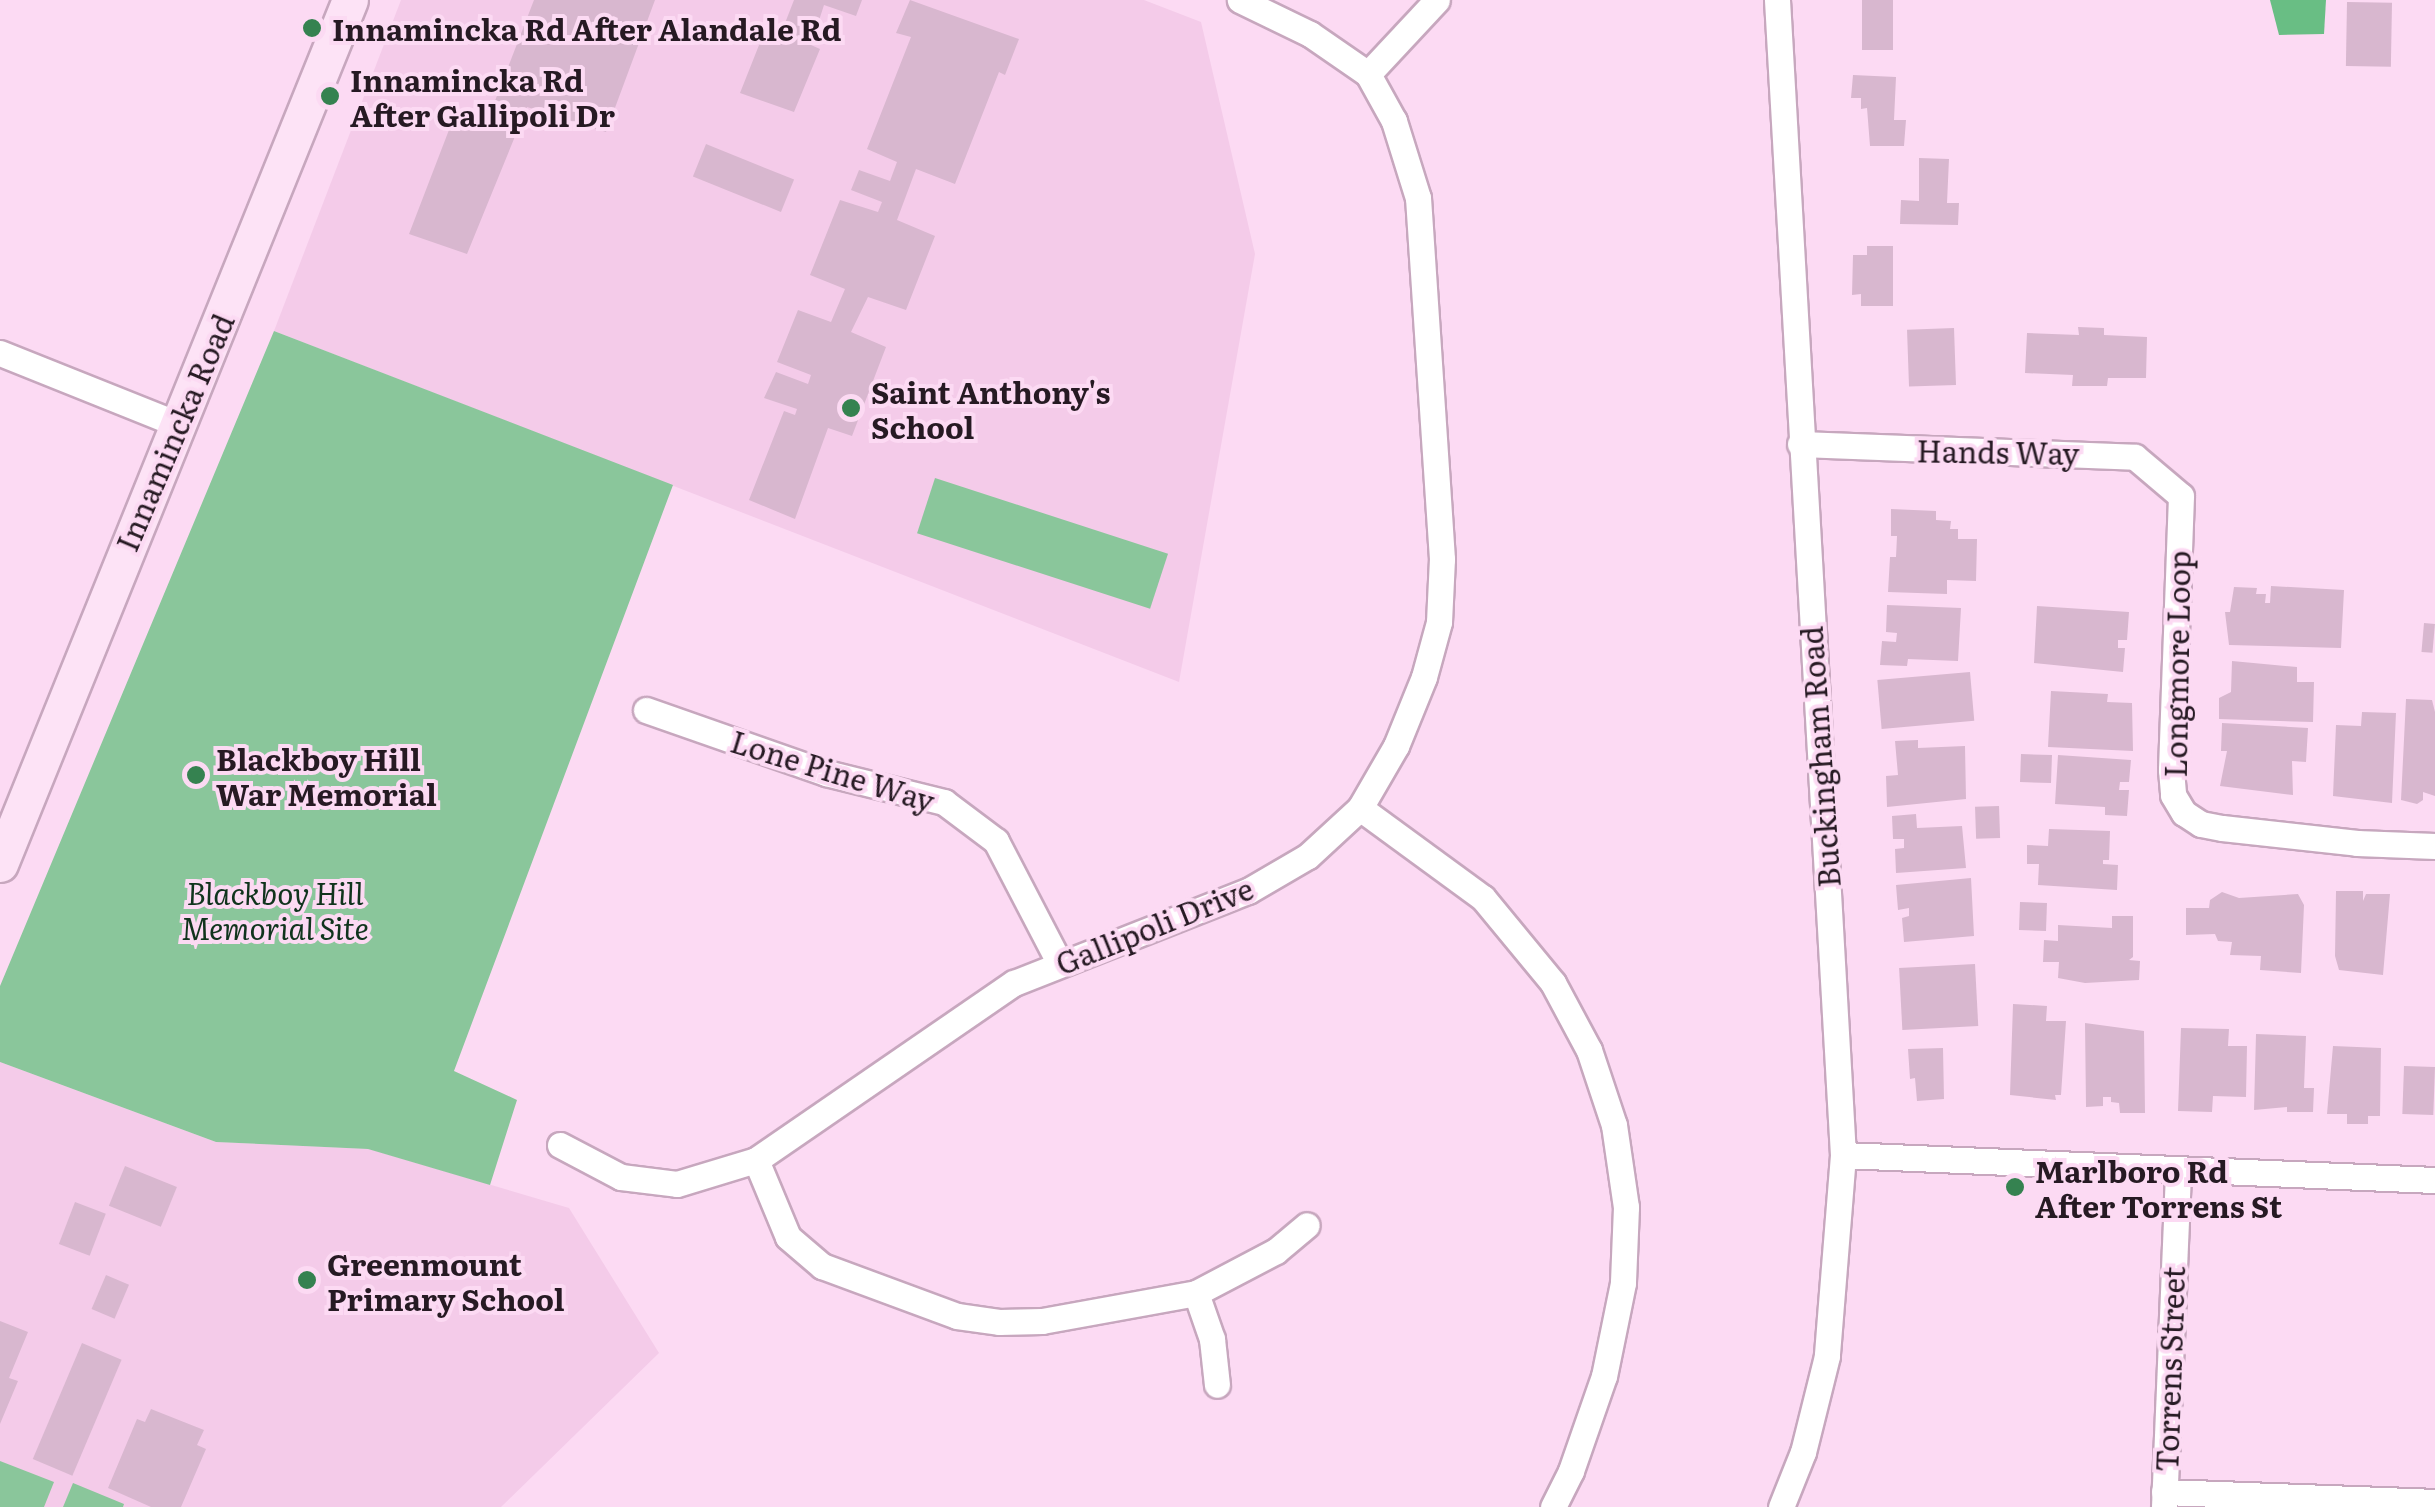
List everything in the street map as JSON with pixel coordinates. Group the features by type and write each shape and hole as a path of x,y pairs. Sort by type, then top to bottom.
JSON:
{"main road":[{"name":"Innamincka Road","path":"0,864 175,423 350,0"}],"street":[{"name":"Gallipoli Drive","path":"560,1145 622,1177 677,1184 756,1160 997,994 1059,962 1248,891 1308,856 1360,808 1396,746 1424,677 1440,622 1442,558 1418,198 1394,121 1368,74 1310,34 1240,0"},
{"path":"1368,74 1437,0"},
{"name":"Buckingham Road","path":"1777,0 1843,1155 1827,1356 1803,1452 1781,1507"},
{"path":"0,353 175,423"},
{"name":"Hands Way","path":"1800,444 2122,453 2148,466 2181,496"},
{"name":"Longmore Loop","path":"2181,496 2171,770 2174,795 2184,813 2201,824 2222,828 2357,844 2435,846"},
{"name":"Lone Pine Way","path":"646,710 826,773 944,802 996,841 1059,962"},
{"path":"1360,808 1482,898 1552,983 1589,1050 1614,1125 1626,1207 1623,1283 1604,1376 1572,1470 1553,1507"},
{"path":"1843,1155 2435,1180"},
{"path":"756,1160 788,1238 822,1266 957,1316 1000,1322 1042,1320 1196,1293 1276,1251 1307,1225"},
{"name":"Torrens Street","path":"2164,1500 2178,1171"},
{"path":"1196,1293 1212,1339 1217,1385"},
{"path":"2164,1500 2435,1502"}],"shaded area":[{"name":"Saint Anthony's School","path":"401,0 1144,0 1201,22 1255,254 1179,682 274,331"},
{"path":"2270,0 2326,0 2324,34 2279,35"},
{"name":"Greenmount Primary School","path":"0,1062 216,1142 369,1149 569,1208 659,1353 501,1507 0,1507"}],"green space":[{"name":"Blackboy Hill Memorial Site","path":"274,331 673,485 454,1071 517,1100 490,1185 368,1149 216,1142 0,1062 0,986"},
{"path":"935,478 1168,554 1150,609 917,533"},
{"path":"0,1461 54,1482 44,1507 0,1507"},
{"path":"73,1483 124,1504 123,1507 63,1507"}],"building":[{"path":"534,0 655,0 606,132 527,107 467,254 409,234 457,109 488,119"},
{"path":"794,0 862,0 856,16 824,5 811,45 820,49 794,112 740,93 765,30 780,36"},
{"path":"910,0 1019,39 1005,75 999,72 955,184 916,169 897,220 935,236 906,310 868,297 851,332 886,347 852,436 828,428 795,519 749,500 784,411 795,415 797,409 764,398 776,372 808,384 811,375 777,362 798,310 831,322 845,289 810,275 840,200 878,212 882,202 851,190 859,170 890,181 897,162 867,149 911,37 896,33"},
{"path":"1862,0 1893,0 1893,50 1862,50"},
{"path":"2347,2 2392,3 2391,67 2346,66"},
{"path":"1853,75 1896,77 1894,120 1906,120 1904,146 1870,146 1867,108 1861,109 1861,98 1851,98"},
{"path":"706,144 794,180 781,212 693,176"},
{"path":"1919,158 1949,159 1947,203 1959,203 1958,225 1900,224 1901,200 1919,201"},
{"path":"1867,246 1893,246 1893,306 1861,306 1861,294 1852,295 1853,255 1867,255"},
{"path":"2078,327 2104,328 2104,335 2147,337 2146,378 2108,378 2107,386 2072,386 2073,375 2025,373 2027,333 2079,335"},
{"path":"1954,328 1956,385 1909,387 1907,330"},
{"path":"1891,509 1936,511 1936,520 1951,521 1950,529 1958,529 1958,539 1977,539 1976,581 1947,580 1947,594 1888,592 1890,557 1896,557 1897,536 1891,536"},
{"path":"2271,586 2344,590 2341,648 2229,645 2225,612 2230,612 2234,587 2257,588 2256,594 2266,594 2265,603 2270,603"},
{"path":"1887,605 1961,608 1958,661 1908,659 1907,666 1880,665 1882,641 1896,642 1897,633 1886,632"},
{"path":"2037,606 2129,612 2127,640 2118,640 2118,648 2125,648 2123,672 2034,663"},
{"path":"2424,623 2435,624 2432,653 2421,652"},
{"path":"2232,661 2297,667 2297,682 2314,682 2313,722 2219,719 2219,698 2231,692"},
{"path":"1970,672 1974,721 1882,729 1877,680"},
{"path":"2051,691 2108,694 2107,702 2132,703 2133,751 2048,747"},
{"path":"2406,699 2432,700 2435,712 2435,796 2423,792 2423,800 2417,804 2401,800"},
{"path":"2362,712 2396,713 2392,803 2333,796 2336,725 2361,726"},
{"path":"2222,723 2308,728 2306,762 2292,761 2293,795 2220,786 2227,751 2221,751"},
{"path":"1918,740 1918,748 1965,746 1966,799 1887,807 1886,776 1898,775 1895,741"},
{"path":"2021,754 2052,755 2051,783 2020,782"},
{"path":"2058,755 2131,760 2129,782 2120,782 2119,790 2129,790 2127,816 2105,815 2105,807 2055,804"},
{"path":"1999,806 2000,838 1976,839 1975,807"},
{"path":"1916,814 1917,828 1962,826 1966,868 1896,873 1895,849 1904,848 1904,839 1893,839 1892,816"},
{"path":"2049,829 2110,831 2109,860 2103,860 2103,864 2118,865 2117,890 2038,885 2039,864 2027,864 2027,845 2048,846"},
{"path":"1971,878 1974,936 1904,942 1902,918 1909,916 1909,908 1898,910 1896,885"},
{"path":"2336,891 2363,891 2363,901 2366,894 2390,894 2383,975 2339,970 2335,956"},
{"path":"2222,892 2239,898 2298,894 2304,905 2301,973 2260,970 2261,956 2230,955 2232,942 2218,941 2215,934 2186,935 2186,908 2209,908 2210,900"},
{"path":"2020,902 2047,903 2046,931 2019,930"},
{"path":"2112,916 2133,916 2133,957 2129,960 2140,961 2139,980 2085,983 2058,978 2059,962 2043,962 2044,940 2058,941 2058,925 2112,928"},
{"path":"1975,964 1978,1026 1902,1030 1899,968"},
{"path":"2013,1004 2047,1006 2046,1021 2066,1021 2061,1095 2055,1095 2056,1100 2010,1095"},
{"path":"2085,1023 2144,1031 2145,1113 2120,1113 2119,1103 2111,1102 2111,1097 2103,1097 2103,1106 2086,1107"},
{"path":"2181,1028 2229,1029 2228,1046 2247,1046 2246,1097 2213,1096 2212,1112 2178,1111"},
{"path":"2256,1034 2306,1036 2304,1088 2314,1088 2313,1112 2287,1112 2287,1107 2254,1110"},
{"path":"2333,1046 2381,1048 2380,1116 2368,1116 2368,1124 2347,1124 2347,1114 2327,1114"},
{"path":"1943,1048 1944,1099 1917,1101 1915,1078 1910,1079 1908,1049"},
{"path":"2404,1066 2435,1067 2433,1115 2402,1114"},
{"path":"125,1166 177,1187 161,1227 109,1206"},
{"path":"75,1202 106,1214 90,1256 59,1244"},
{"path":"106,1275 129,1285 115,1319 92,1309"},
{"path":"0,1321 28,1332 9,1378 18,1381 0,1424"},
{"path":"82,1343 122,1360 72,1476 33,1459"},
{"path":"151,1409 204,1430 197,1445 206,1449 181,1507 151,1507 108,1488 137,1419 145,1422"}],"place":[{"name":"Innamincka Rd After Alandale Rd","path":"312,28"},
{"name":"Innamincka Rd After Gallipoli Dr","path":"330,96"},
{"name":"Saint Anthony's School","path":"851,408"},
{"name":"Blackboy Hill War Memorial","path":"196,775"},
{"name":"Marlboro Rd After Torrens St","path":"2015,1187"},
{"name":"Greenmount Primary School","path":"307,1280"}]}
